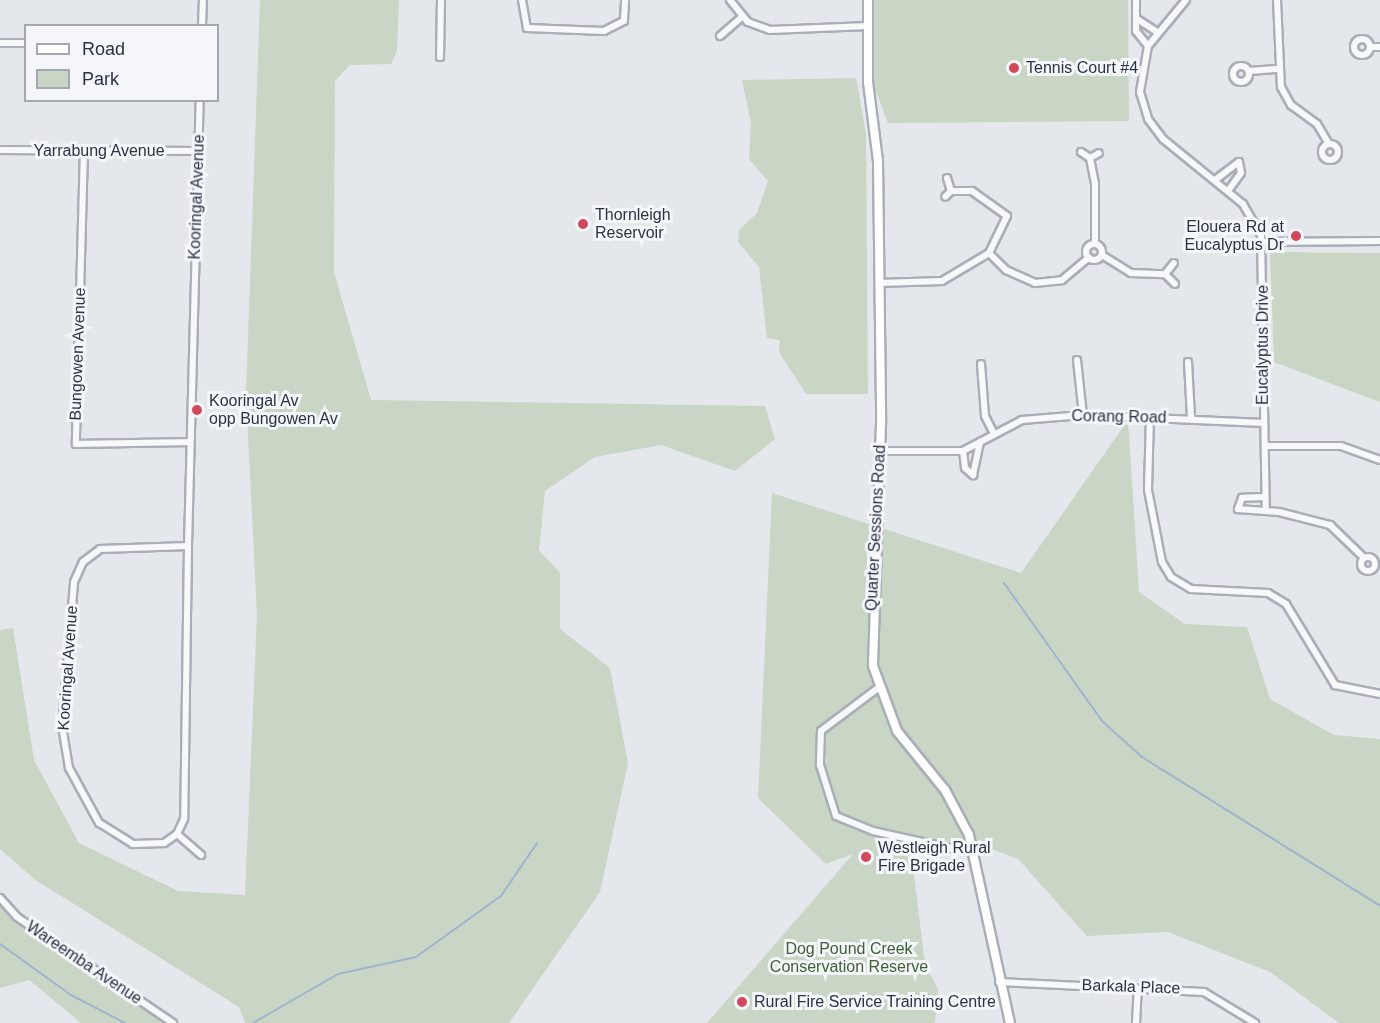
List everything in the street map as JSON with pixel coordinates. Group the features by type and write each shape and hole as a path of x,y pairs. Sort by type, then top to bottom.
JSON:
{"main road":[{"name":"Quarter Sessions Road","path":"867,0 879,283 880,451 871,639 878,688 897,731 953,802 973,848 998,982 1010,1023"}],"street":[{"path":"202,0 202,24"},
{"path":"440,57 441,0"},
{"path":"522,0 527,28 571,31 617,28 624,21 625,0"},
{"path":"730,0 742,17 770,30 868,26"},
{"path":"1136,0 1138,36 1148,46"},
{"name":"Eucalyptus Drive","path":"1186,0 1157,32 1148,46 1140,92 1148,119 1163,139 1215,180 1248,210 1262,242 1266,511"},
{"path":"1276,0 1276,69 1286,99 1317,124 1329,144"},
{"path":"720,36 742,17"},
{"path":"1137,19 1157,32"},
{"path":"0,43 24,43"},
{"path":"1370,47 1380,47"},
{"path":"1249,70 1276,69"},
{"name":"Kooringal Avenue","path":"188,546 100,549 83,562 74,582 62,726 69,768 99,823 133,844 153,847 177,834 186,803 190,442 200,102"},
{"name":"Yarrabung Avenue","path":"0,150 198,151"},
{"name":"Bungowen Avenue","path":"84,150 76,444 190,442"},
{"path":"1080,152 1090,158"},
{"path":"1090,158 1099,153"},
{"path":"1090,158 1095,243 1101,255 1131,273 1165,274 1175,284"},
{"path":"1215,180 1239,162 1242,173 1228,191"},
{"path":"947,178 951,191"},
{"path":"879,283 942,280 989,253 1007,216 978,193 951,191 945,197"},
{"path":"1262,242 1380,241"},
{"path":"1089,257 1087,248 1095,243"},
{"path":"989,253 1006,270 1035,283 1062,280 1089,257 1101,255"},
{"path":"1165,274 1174,262"},
{"path":"1077,360 1083,415"},
{"path":"1188,362 1191,418"},
{"path":"981,364 985,416 994,434"},
{"name":"Corang Road","path":"880,451 963,451 1022,420 1083,415 1264,423"},
{"path":"1150,417 1148,490 1162,562 1171,577 1191,590 1268,593 1286,604 1335,685 1380,694"},
{"path":"963,451 965,468 974,475 980,442"},
{"path":"1265,446 1341,446 1380,460"},
{"path":"1265,497 1242,498 1237,504 1241,511 1266,511 1330,525 1365,558"},
{"path":"878,688 831,719 818,749 836,816 867,827 954,849 973,848"},
{"path":"867,827 868,817"},
{"path":"177,834 201,855"},
{"name":"Wareemba Avenue","path":"0,898 17,917 173,1023"},
{"name":"Barkala Place","path":"998,982 1204,992 1255,1023"},
{"path":"1136,1023 1138,989"}],"green space":[{"path":"260,0 399,0 397,51 391,64 350,65 335,81 334,272 371,400 765,406 775,439 735,471 661,445 595,457 545,491 539,550 560,573 560,629 610,668 628,763 600,892 509,1023 245,1023 239,1007 34,879 0,849 0,630 13,628 34,760 79,843 178,891 245,895 257,616 246,394"},
{"path":"874,0 1128,0 1129,121 888,123 874,86"},
{"path":"856,78 866,134 868,394 806,394 779,352 780,340 767,338 759,267 738,242 739,230 757,213 768,181 749,159 751,123 742,80"},
{"path":"1270,252 1380,253 1380,402 1274,362"},
{"name":"Dog Pound Creek Conservation Reserve","path":"1128,420 1139,592 1185,624 1247,627 1270,699 1334,735 1380,739 1380,1023 1339,1023 1270,972 1168,932 1087,936 1018,859 986,847 970,853 885,841 911,850 925,965 938,989 935,1023 707,1023 853,854 826,864 758,798 772,493 1021,573"},
{"path":"0,900 147,1003 162,1023 81,1023 29,980 0,988"}],"waterway":[{"path":"1004,583 1102,721 1142,757 1380,906"},
{"path":"253,1023 338,974 416,957 501,896 537,843"},
{"path":"0,944 71,995 125,1023"}],"place":[{"name":"Tennis Court #4","path":"1014,68"},
{"name":"Thornleigh Reservoir","path":"583,224"},
{"name":"Elouera Rd at Eucalyptus Dr","path":"1296,236"},
{"name":"Kooringal Av opp Bungowen Av","path":"197,410"},
{"name":"Westleigh Rural Fire Brigade","path":"866,857"},
{"name":"Rural Fire Service Training Centre","path":"742,1002"}]}
